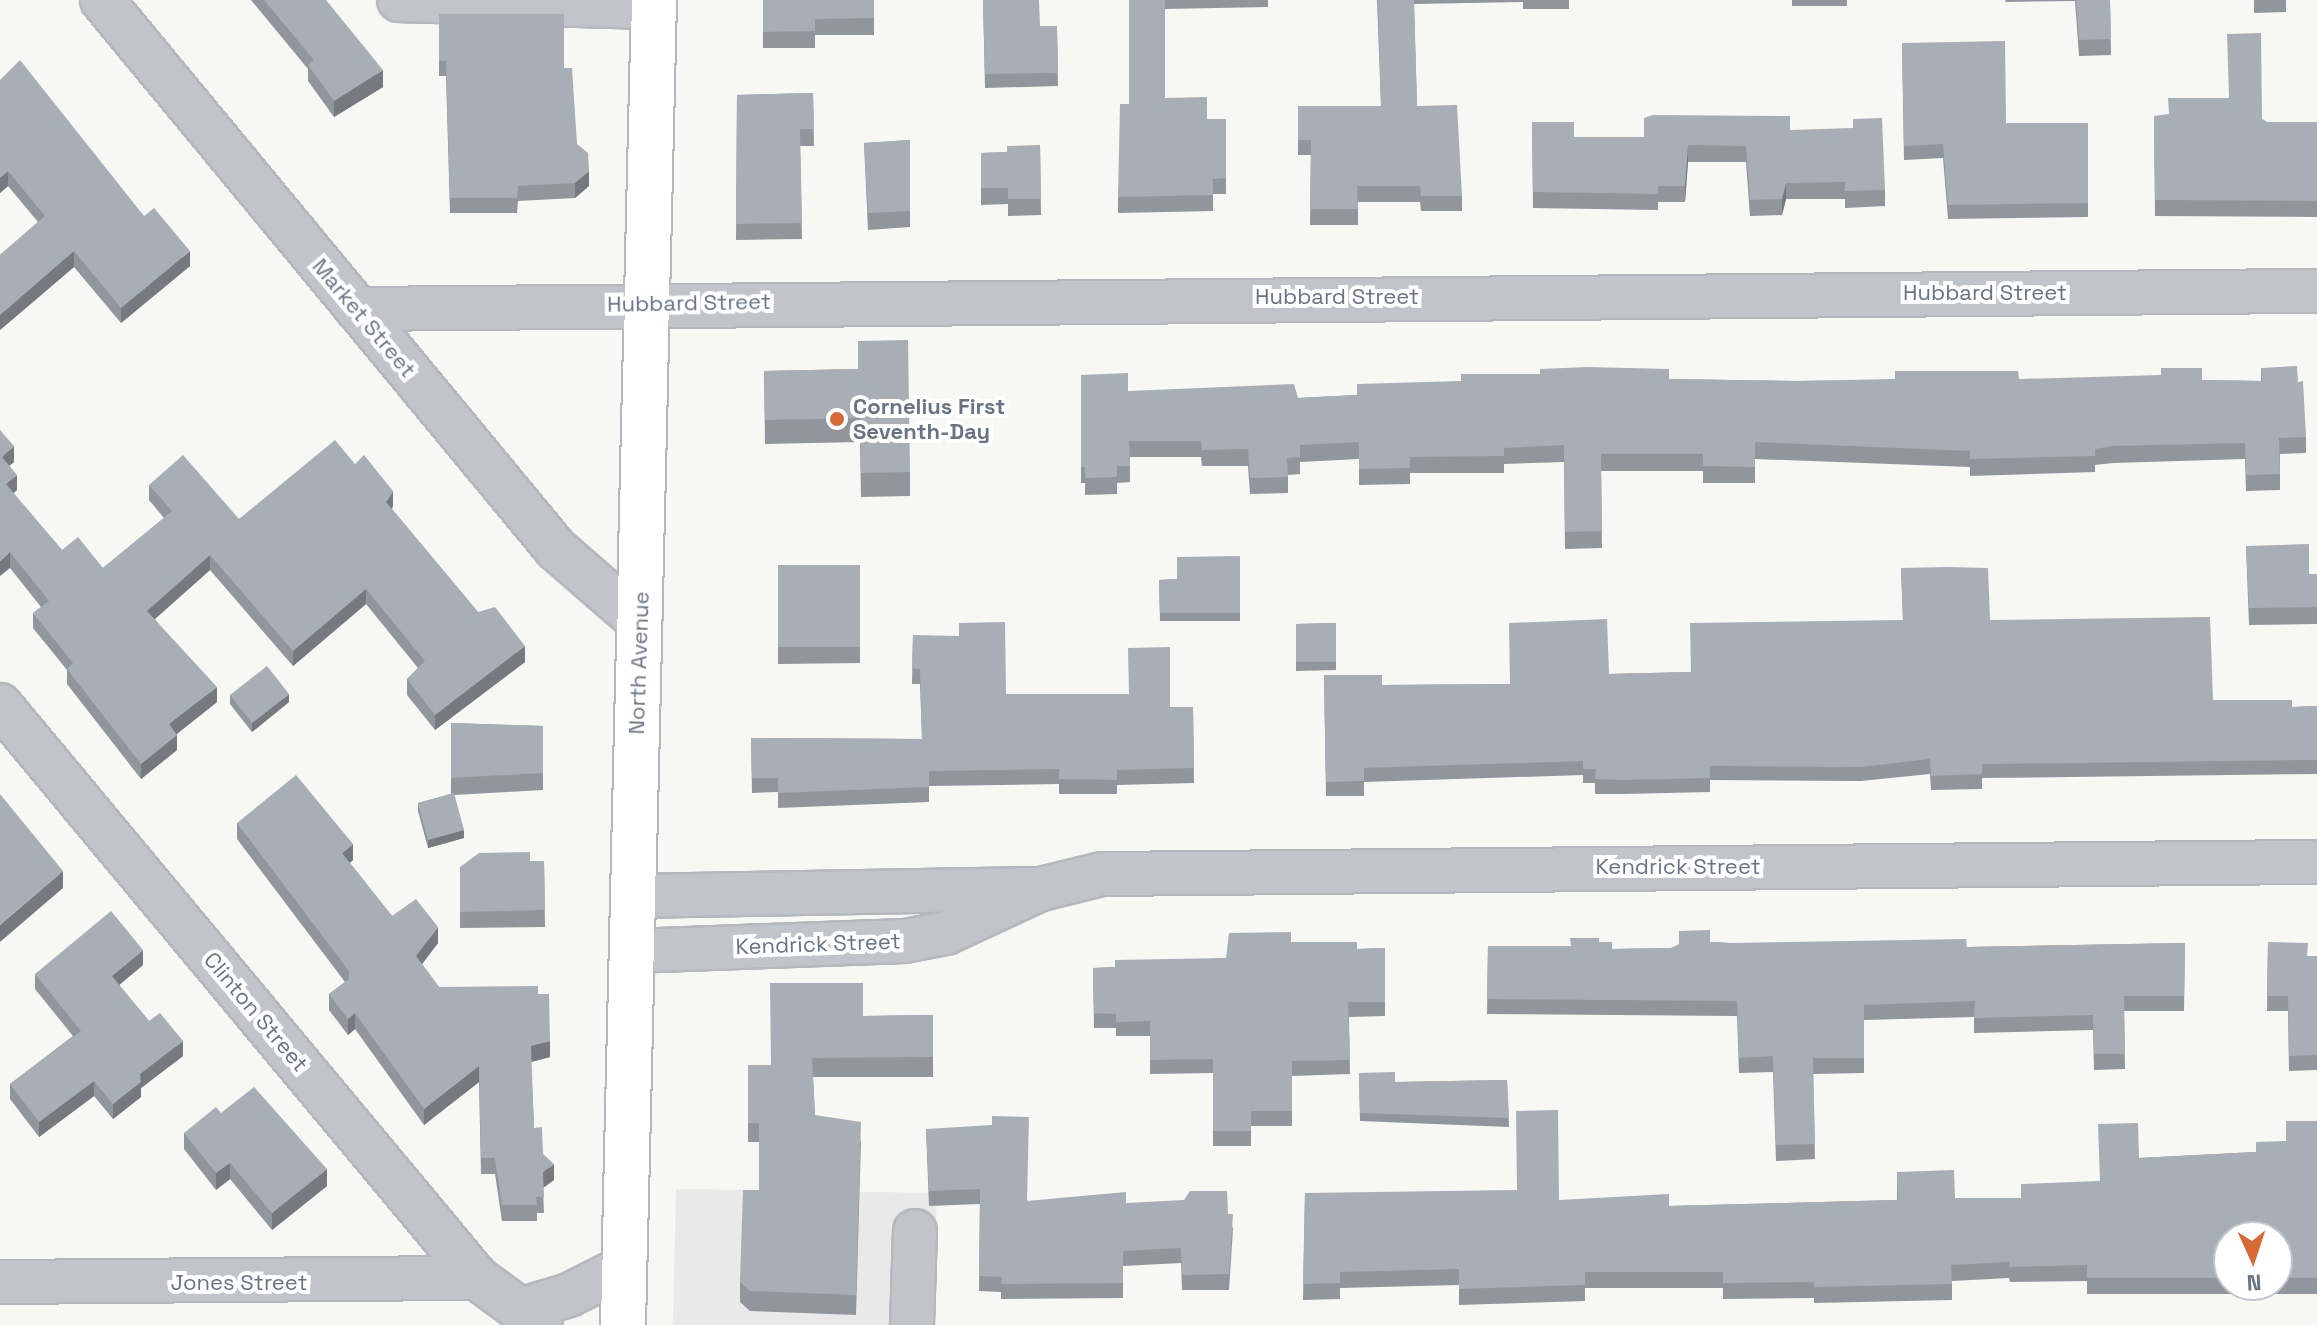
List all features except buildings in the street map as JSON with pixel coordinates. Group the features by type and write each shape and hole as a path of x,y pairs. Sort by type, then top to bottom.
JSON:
{"main road":[{"name":"North Avenue","path":"623,1325 650,304 654,4"}],"street":[{"name":"Market Street","path":"102,0 556,549 640,622"},
{"path":"399,0 654,4"},
{"name":"Hubbard Street","path":"357,309 2317,291"},
{"name":"Clinton Street","path":"0,705 477,1278 530,1318"},
{"name":"Kendrick Street","path":"631,951 905,941 964,927 1041,889 1102,874 2317,862"},
{"name":"Kendrick Street","path":"633,896 1041,889"},
{"path":"912,1325 915,1231"},
{"path":"530,1318 561,1298 623,1268"},
{"name":"Jones Street","path":"0,1282 477,1278"}],"shaded area":[{"path":"676,1189 937,1193 932,1325 673,1325"}],"place":[{"name":"Cornelius First Seventh-Day","path":"837,419"}]}
